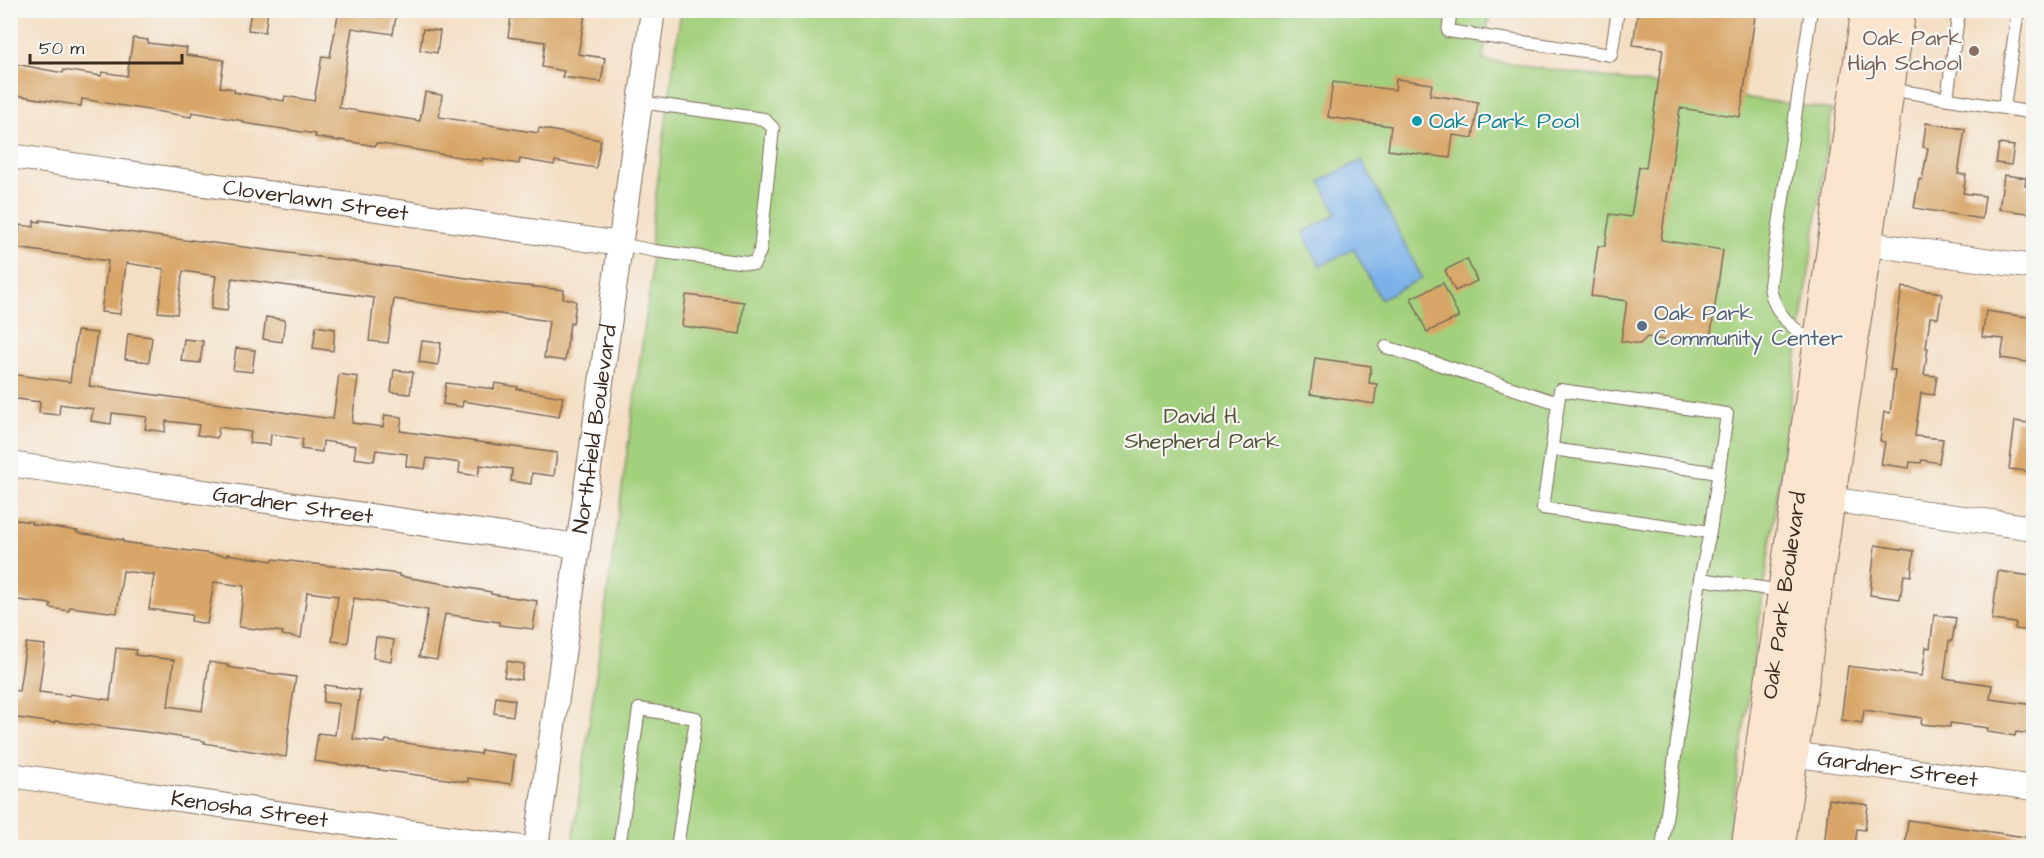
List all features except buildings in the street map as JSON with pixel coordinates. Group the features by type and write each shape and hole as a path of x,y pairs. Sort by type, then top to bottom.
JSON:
{"street":[{"name":"Northfield Boulevard","path":"536,848 653,10"},
{"name":"Oak Park Boulevard","path":"1748,848 1777,752 1814,497 1850,242 1868,10"},
{"name":"Oak Park Boulevard","path":"1850,242 1887,88 1899,10"},
{"name":"Cloverlawn Street","path":"10,156 620,244"},
{"path":"1850,242 2034,267"},
{"name":"Gardner Street","path":"10,464 578,546"},
{"path":"1814,497 2034,528"},
{"name":"Oak Park Boulevard","path":"1777,752 1778,848"},
{"name":"Gardner Street","path":"1777,752 2034,788"},
{"name":"Kenosha Street","path":"10,776 522,848"}],"lane":[{"path":"1451,10 1448,31 1611,55 1618,10"},
{"path":"1811,10 1770,285 1771,298 1776,308 1802,336 1834,345"},
{"path":"1947,99 1959,10"},
{"path":"2004,108 2018,10"},
{"path":"1887,88 2034,113"},
{"path":"620,244 654,251 754,264 760,251 773,128 764,119 640,102"},
{"path":"1386,347 1558,403"},
{"path":"1662,848 1700,579 1710,532 1727,414 1560,390 1543,508 1710,532"},
{"path":"1552,449 1719,473"},
{"path":"1700,579 1800,593"},
{"path":"619,848 639,709 696,718 678,848"}],"green space":[{"name":"David H. Shepherd Park","path":"681,11 1490,11 1483,60 1832,110 1727,847 572,848 651,280 652,222"}],"water":[{"path":"1362,160 1422,278 1380,299 1354,249 1320,266 1303,232 1337,214 1320,181"}],"place":[{"name":"Oak Park High School","path":"1974,51"},
{"name":"Oak Park Pool","path":"1417,121"},
{"name":"Oak Park Community Center","path":"1642,326"}]}
